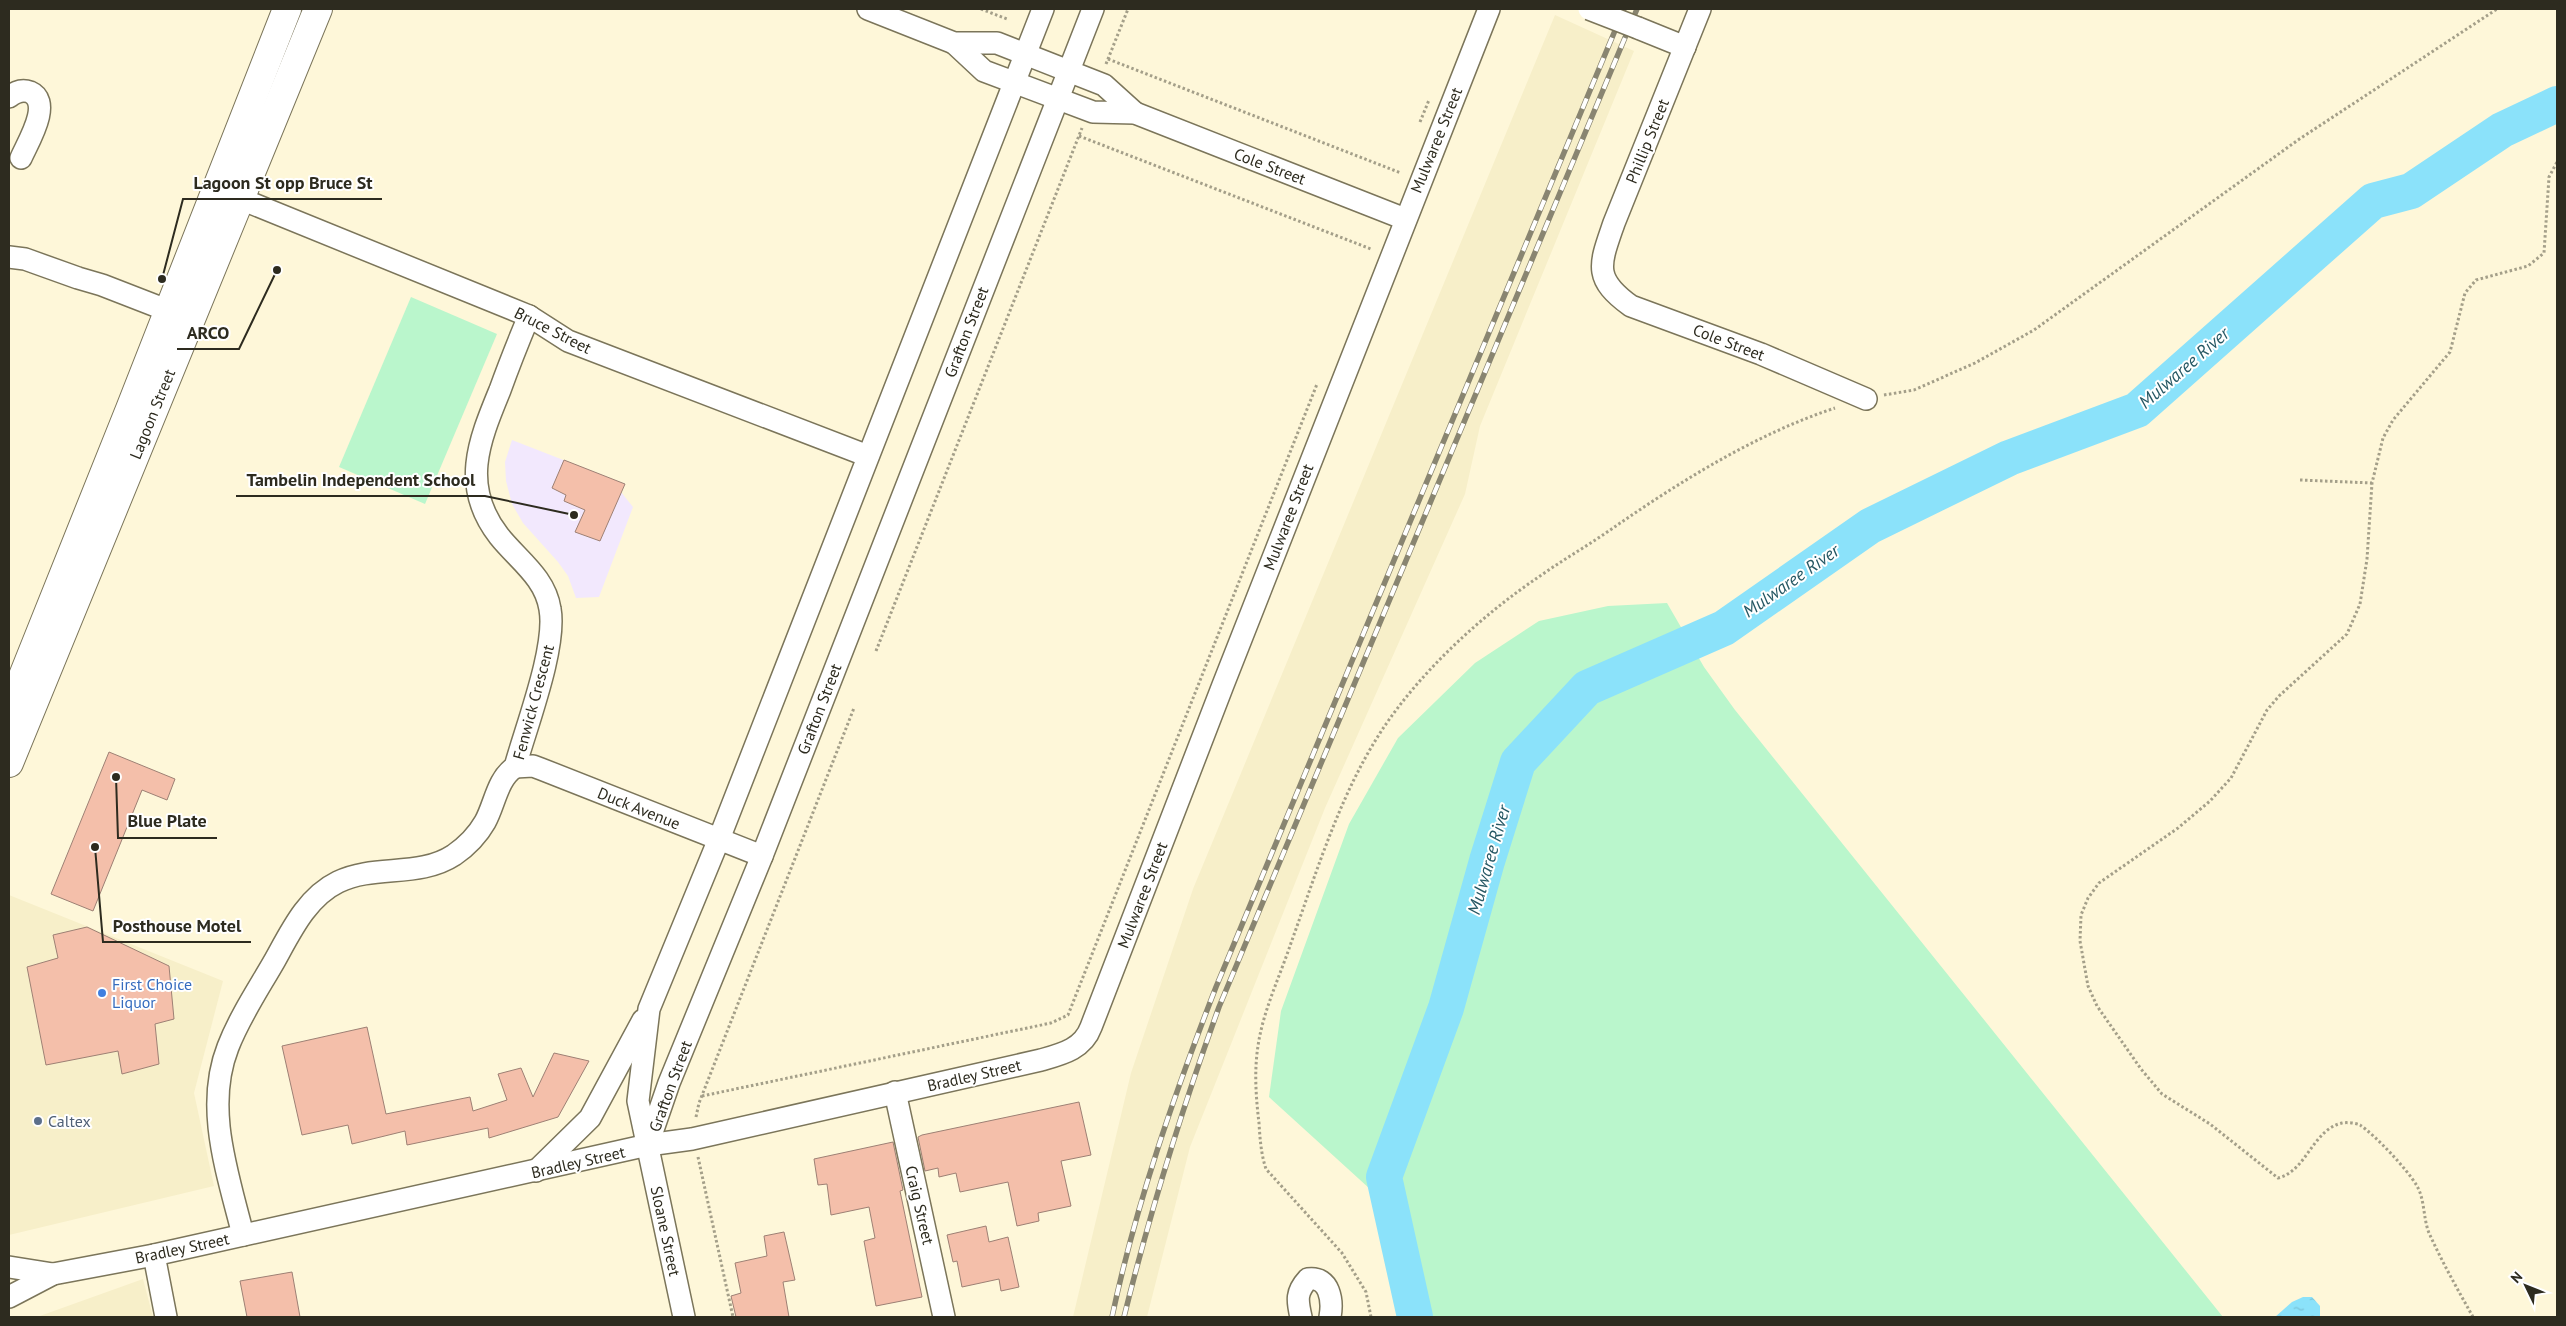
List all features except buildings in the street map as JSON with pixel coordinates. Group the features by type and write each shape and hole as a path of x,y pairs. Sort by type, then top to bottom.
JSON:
{"main road":[{"name":"Lagoon Street","path":"9,711 169,311 286,9"},
{"path":"270,50 296,9"},
{"name":"Lagoon Street","path":"9,763 318,9"}],"street":[{"name":"Cole Street","path":"868,9 896,14 954,43 984,71 1089,110 1135,113"},
{"name":"Grafton Street","path":"648,1145 638,1101 648,1010 719,839 1043,9"},
{"name":"Grafton Street","path":"648,1145 669,1083 762,856 1093,9"},
{"name":"Mulwaree Street","path":"1091,1027 1405,219 1489,9"},
{"path":"1590,9 1686,47"},
{"name":"Phillip Street","path":"1602,276 1603,254 1614,223 1700,9"},
{"name":"Cole Street","path":"954,43 996,43 1025,54 1099,84 1135,113 1405,219"},
{"path":"9,97 16,92 26,91 35,95 40,101 40,111 21,158"},
{"name":"Bruce Street","path":"240,199 529,316 568,341 868,456"},
{"path":"9,257 25,259 102,285 169,311"},
{"name":"Cole Street","path":"1602,276 1613,293 1632,306 1770,357 1866,398"},
{"name":"Fenwick Crescent","path":"243,1235 220,1138 217,1103 218,1086 228,1047 237,1027 280,950 308,906 320,894 336,883 372,871 409,870 434,865 464,848 476,837 486,822 504,778 515,767 552,633 550,609 546,591 534,574 490,524 480,501 476,468 477,453 483,431 529,316"},
{"name":"Duck Avenue","path":"515,767 533,766 762,856"},
{"path":"536,1172 590,1118 648,1010"},
{"name":"Bradley Street","path":"9,1297 53,1274 154,1255 536,1172 648,1145 692,1139 1066,1053 1087,1038 1091,1027"},
{"name":"Craig Street","path":"894,1092 944,1317"},
{"name":"Sloane Street","path":"648,1145 684,1317"},
{"path":"154,1255 166,1317"},
{"name":"Bradley Street","path":"9,1267 53,1274"},
{"path":"1301,1317 1297,1302 1298,1292 1308,1279 1314,1278 1324,1283 1328,1290 1332,1300 1330,1317"}],"path":[{"path":"982,9 1007,19"},
{"path":"1099,84 1128,9"},
{"path":"1371,1317 1366,1292 1342,1253 1266,1169 1262,1158 1256,1064 1258,1045 1266,1015 1320,863 1366,758 1397,709 1475,626 1540,575 1652,500 1697,472 1808,418 1866,398 1914,390 1975,363 2026,335 2298,140 2498,9"},
{"path":"1108,59 1401,173"},
{"path":"1418,128 1432,91"},
{"path":"876,651 1089,110"},
{"path":"1078,136 1370,249"},
{"path":"2473,1317 2429,1232 2419,1188 2408,1171 2359,1124 2343,1122 2332,1127 2324,1133 2288,1176 2278,1178 2210,1124 2162,1094 2097,1006 2088,986 2080,941 2081,915 2088,898 2099,883 2178,828 2210,801 2231,778 2267,710 2279,696 2347,634 2360,604 2367,559 2372,483 2383,438 2393,420 2450,352 2465,293 2476,280 2528,266 2544,252 2549,177 2557,162"},
{"path":"1398,178 1404,164"},
{"path":"1367,258 1385,211"},
{"path":"702,1096 1051,1023 1068,1015 1321,375"},
{"path":"2300,480 2372,483"},
{"path":"733,1317 704,1178 692,1139 702,1096 854,708"}],"shaded area":[{"path":"1555,15 1634,51 1480,426 1465,494 1325,808 1190,1147 1147,1317 1073,1317 1131,1073 1193,889"},
{"path":"512,440 625,484 621,492 633,507 599,597 576,598 568,576 523,523 512,504 506,481 505,462"},
{"path":"9,895 223,981 194,1093 214,1186 9,1235"},
{"path":"143,1279 153,1317 37,1317"}],"green space":[{"path":"411,297 497,334 425,504 339,467"},
{"path":"1667,603 1704,667 1735,710 2223,1317 1428,1317 1403,1219 1269,1097 1281,1011 1349,824 1398,738 1475,663 1539,621 1608,606"}],"water":[{"path":"2303,1297 2312,1297 2320,1306 2320,1317 2275,1317 2292,1302"}],"waterway":[{"name":"Mulwaree River","path":"1415,1317 1384,1177 1446,1008 1487,861 1518,762 1587,688 1724,628 1870,526 2009,458 2137,410 2373,201 2411,191 2502,130 2557,104"}],"railway":[{"path":"1112,1317 1144,1191 1185,1068 1216,987 1624,9"},
{"path":"1124,1317 1167,1161 1219,1007 1637,9"}],"place":[{"name":"ARCO","path":"277,270"},
{"name":"Lagoon St opp Bruce St","path":"162,279"},
{"name":"Tambelin Independent School","path":"574,515"},
{"name":"Blue Plate","path":"116,777"},
{"name":"Posthouse Motel","path":"95,847"},
{"name":"First Choice Liquor","path":"102,993"},
{"name":"Caltex","path":"38,1121"}]}
